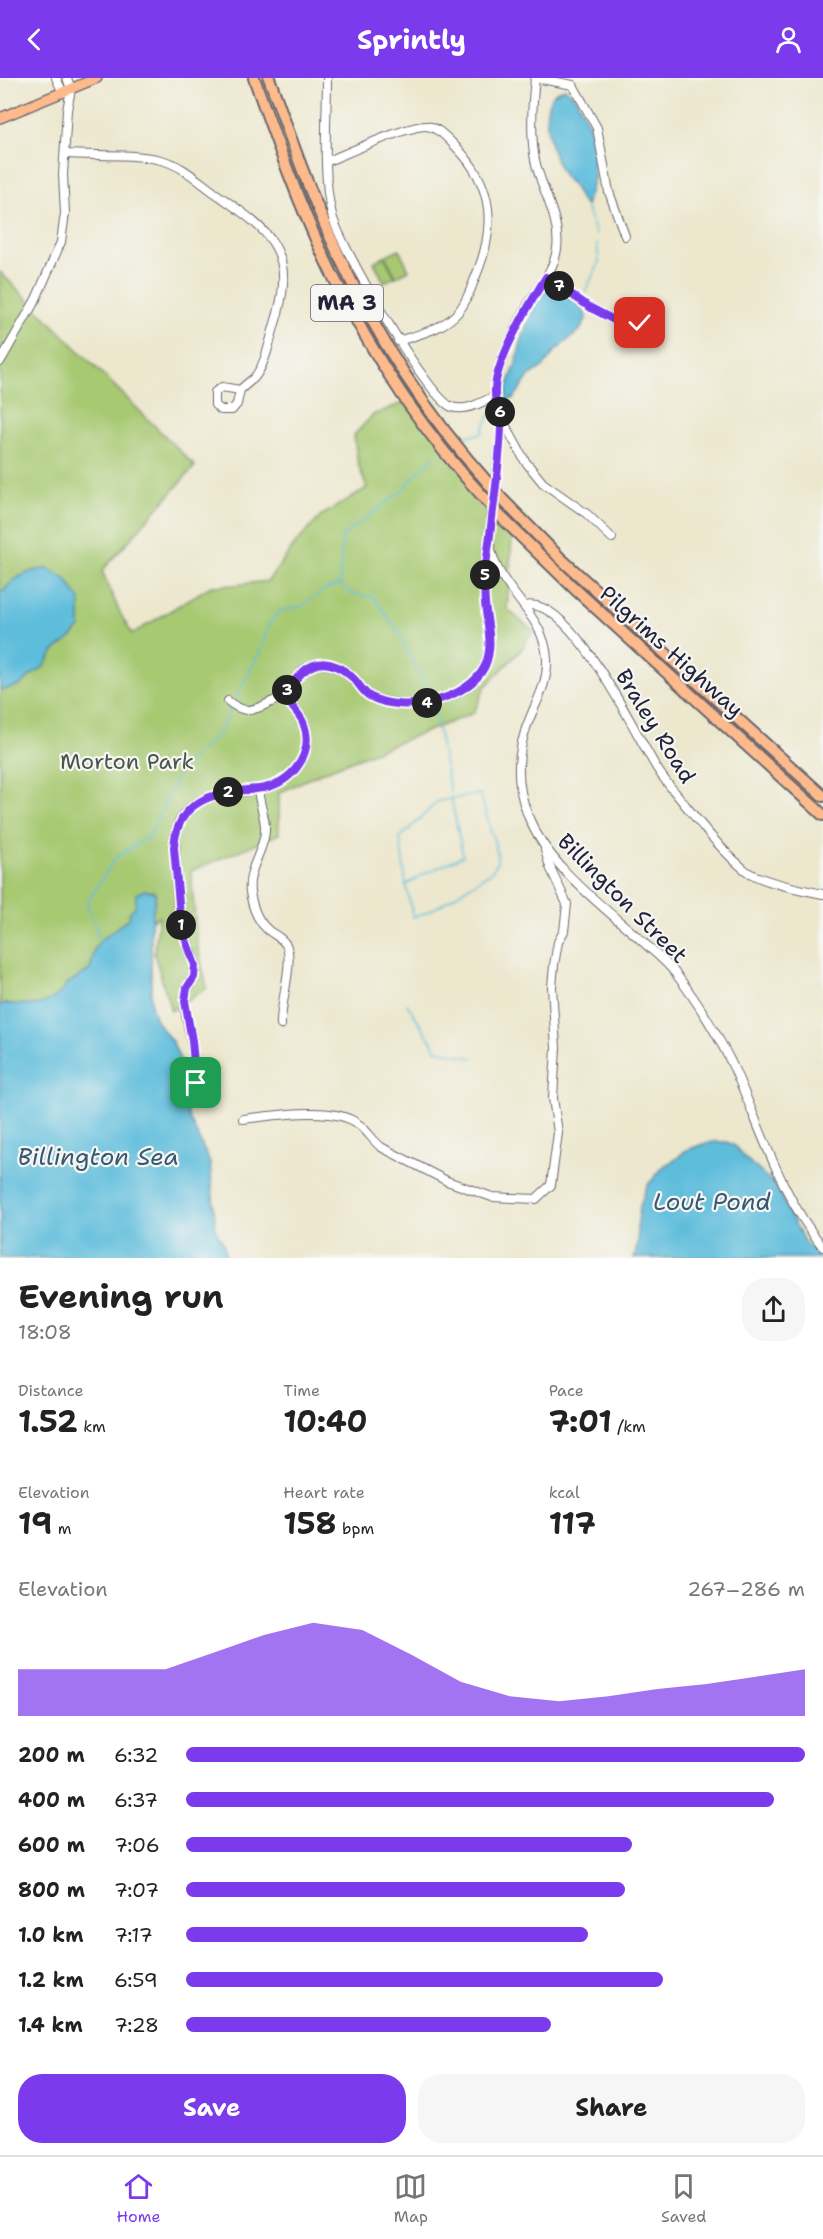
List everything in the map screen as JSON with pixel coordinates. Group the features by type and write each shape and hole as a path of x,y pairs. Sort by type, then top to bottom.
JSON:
{"highway":[{"name":"Pilgrims Highway","path":"254,78 308,221 351,309 392,378 468,481 497,513 575,589 823,815"},
{"name":"Pilgrims Highway","path":"268,78 317,206 359,296 397,362 489,484 560,558 823,796"}],"main road":[{"path":"0,118 97,78"}],"street":[{"path":"57,78 67,91"},
{"path":"0,362 36,299 61,242 65,213 63,175 67,78"},
{"path":"327,78 331,213 351,257 398,341 445,404 461,409 495,398"},
{"path":"535,78 573,85 580,97 597,128 609,192 625,236"},
{"name":"Billington Street","path":"535,78 532,118 534,150 558,244 553,264 527,307 495,384 495,398 501,416 489,540 492,555 500,573 525,606 544,642 548,663 541,695 522,743 518,772 526,811 544,846 573,878 667,964 686,988 723,1046 787,1189 807,1227 823,1247"},
{"path":"328,161 412,128 431,127 445,136 465,156 477,173 485,192 490,216 488,239 478,271 464,303 444,324 429,332 398,341"},
{"path":"65,154 149,159 177,166 242,211 270,236 282,260 283,294 260,369 240,390"},
{"path":"546,277 591,308 633,330 640,323"},
{"path":"501,416 525,461 543,483 587,514 612,538"},
{"path":"231,704 245,711 256,710 284,696 303,671 314,665 324,664 338,668 349,675 368,695 374,698 403,703 431,702 470,684 480,675 486,664 490,637 485,597 489,540"},
{"name":"Braley Road","path":"525,606 532,604 546,610 572,632 622,703 658,770 697,820 746,871 786,886 823,894"},
{"path":"197,1099 185,1001 187,988 194,977 195,965 181,926 175,836 180,820 198,804 225,793 274,785 284,779 302,761 306,754 307,742 304,725 300,716 284,696"},
{"path":"258,789 266,831 252,871 250,891 260,920 282,940 287,950 286,992 281,1012 281,1025"},
{"path":"243,1119 327,1112 349,1118 360,1124 372,1140 381,1146 447,1181 492,1197 536,1199 545,1191 553,1176 558,1133 553,1098 556,1048 552,987 558,942 564,931 567,904 550,867 544,846"}],"green space":[{"path":"399,249 409,270 396,277 385,256"},
{"path":"384,256 395,277 384,282 374,262"},
{"name":"Morton Park","path":"0,272 195,466 102,571 120,613 132,634 211,586 268,581 296,543 322,515 367,488 358,464 354,435 373,415 405,402 513,524 507,609 533,631 521,650 485,687 474,713 320,773 279,793 279,834 191,871 197,944 207,988 171,1011 154,953 159,916 134,930 54,1001 24,1008 0,1009"}],"water":[{"path":"565,88 576,98 592,136 594,178 586,206 564,176 549,136 547,113 549,103 554,94"},
{"path":"547,287 552,287 584,309 586,319 580,330 555,351 544,366 529,376 514,398 507,401 508,385 528,322"},
{"path":"48,569 66,579 80,600 80,627 72,637 54,651 44,667 21,685 0,691 0,591 4,591 23,575 36,570"},
{"name":"Billington Sea","path":"144,890 156,892 151,925 151,1005 156,1021 173,1043 183,1067 188,1115 210,1163 216,1230 224,1245 226,1258 0,1258 0,1004 34,1005 48,1001 65,989 65,985 90,970 95,948 100,941 130,917 129,913 135,907 136,895"},
{"name":"Lout Pond","path":"714,1142 727,1142 735,1146 775,1185 805,1243 823,1258 634,1258 638,1241 640,1206 647,1186 665,1165 685,1151"}],"waterway":[{"path":"586,207 596,234"},
{"path":"583,296 599,263 597,244"},
{"path":"500,406 507,401"},
{"path":"464,436 481,434 490,414 494,411"},
{"path":"234,702 262,647 267,627 279,611 302,606 324,590 340,584 342,537 403,490 435,456"},
{"path":"341,585 352,594 373,597 399,632 431,699"},
{"path":"433,703 450,791"},
{"path":"100,941 87,903 115,858 150,835 181,769 220,732 231,706"},
{"path":"480,794 497,851 495,866 490,873 452,898 413,917 400,838 438,801 480,794"},
{"path":"406,885 463,856 451,797"},
{"path":"407,1004 437,1050 473,1058"}],"route":[{"path":"196,1083 185,1001 187,988 194,977 195,965 181,926 174,848 177,825 189,810 207,799 232,792 269,787 284,779 302,761 307,746 304,725 300,716 284,696 298,676 309,667 331,665 349,675 368,695 374,698 414,704 443,699 464,689 477,679 486,664 490,637 485,606 485,568 501,426 495,399 495,387 500,368 522,318 546,277 591,308 633,330 640,323"}]}
